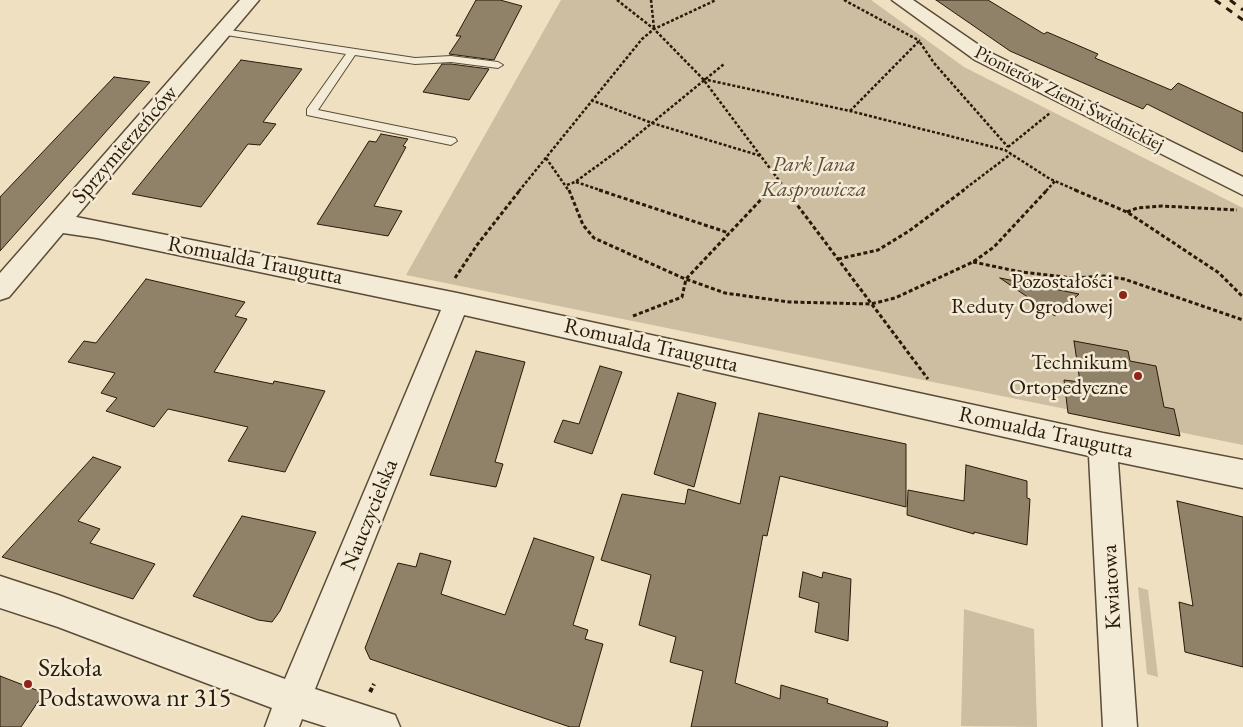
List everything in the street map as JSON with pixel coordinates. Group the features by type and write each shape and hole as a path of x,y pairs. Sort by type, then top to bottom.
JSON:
{"street":[{"name":"Sprzymierzeńców","path":"0,290 250,0"},
{"name":"Pionierów Ziemi Świdnickiej","path":"901,0 982,56 1243,187"},
{"name":"Romualda Traugutta","path":"57,223 97,229 457,303 1103,446 1243,474"},
{"name":"Nauczycielska","path":"288,714 457,303"},
{"name":"Kwiatowa","path":"1103,446 1120,727"},
{"path":"0,592 58,611 288,714 383,727"}],"lane":[{"path":"223,32 415,61 451,59 498,66"},
{"path":"352,52 311,112 451,141"}],"path":[{"path":"617,0 654,29 703,79 929,381"},
{"path":"651,0 654,29"},
{"path":"457,303 445,292 477,245 591,100 642,39 654,29 716,0"},
{"path":"844,0 920,41 934,63 1011,154 1055,182 1127,212 1219,273 1243,297"},
{"path":"850,110 924,38"},
{"path":"566,185 576,182 724,64"},
{"path":"703,79 850,110 1007,148"},
{"path":"591,100 652,122 761,156"},
{"path":"1007,148 1056,108"},
{"path":"838,259 878,250 910,231 1011,154"},
{"path":"546,158 566,185 583,225 594,238 686,279 725,293 789,302 871,304 895,298 973,262 994,247 1055,182"},
{"path":"631,316 682,297 686,279 779,180"},
{"path":"576,182 728,233"},
{"path":"1127,212 1137,208 1162,206 1243,210"},
{"path":"973,262 1021,272 1073,278 1104,276 1124,279 1243,320"}],"green space":[{"name":"Park Jana Kasprowicza","path":"561,0 871,0 964,67 1243,208 1243,445 406,275"},
{"path":"1138,587 1148,590 1158,677 1147,674"},
{"path":"964,609 1034,629 1037,727 961,726"}],"building":[{"path":"476,0 500,0 522,6 494,60 449,54 461,36 456,36"},
{"path":"936,0 988,0 1044,34 1047,32 1098,54 1095,58 1171,90 1178,83 1243,113 1243,152 1147,104 1143,109 1010,51"},
{"path":"241,60 302,69 263,122 276,124 260,145 248,144 201,207 132,194"},
{"path":"442,64 489,69 469,100 423,92"},
{"path":"114,77 150,82 0,251 0,197"},
{"path":"381,134 408,139 403,146 406,147 374,206 402,211 388,236 317,224 369,141 376,142"},
{"path":"1000,278 1079,294 1055,316"},
{"path":"146,279 245,302 235,316 247,319 214,372 273,384 274,381 325,391 285,472 228,461 248,427 168,409 154,427 106,411 117,398 101,393 115,373 68,362 84,341 96,343"},
{"path":"1074,341 1128,351 1130,361 1156,366 1164,407 1174,409 1180,436 1068,413 1064,380 1080,382"},
{"path":"476,351 525,362 495,462 503,464 496,487 430,475"},
{"path":"600,366 622,372 592,454 554,442 563,420 579,424"},
{"path":"678,393 716,403 694,487 654,474"},
{"path":"759,413 906,444 906,507 780,476 767,536 763,535 735,683 780,699 781,685 828,699 827,703 888,722 887,727 691,727 703,671 670,662 676,637 639,625 651,575 601,560 622,494 685,504 688,489 740,504"},
{"path":"93,457 121,467 78,521 100,529 90,543 155,564 133,599 2,557"},
{"path":"966,465 1027,481 1027,498 1030,499 1027,545 974,532 974,534 907,515 908,490 964,501"},
{"path":"1177,501 1243,517 1243,667 1185,652 1179,602 1193,606"},
{"path":"242,516 316,532 280,611 272,622 258,620 193,596"},
{"path":"534,538 594,557 573,625 588,630 585,639 603,644 579,727 570,727 370,659 365,648 398,563 416,567 420,553 451,561 441,594 505,615"},
{"path":"803,572 822,578 823,572 851,579 848,641 815,632 819,603 799,597"},
{"path":"0,676 44,693 21,727 0,727"}],"railway":[{"path":"1215,0 1243,20"},
{"path":"1230,0 1243,10"}],"place":[{"name":"Pozostałości Reduty Ogrodowej","path":"1123,295"},
{"name":"Technikum Ortopedyczne","path":"1138,376"},
{"name":"Szkoła Podstawowa nr 315","path":"28,684"}]}
